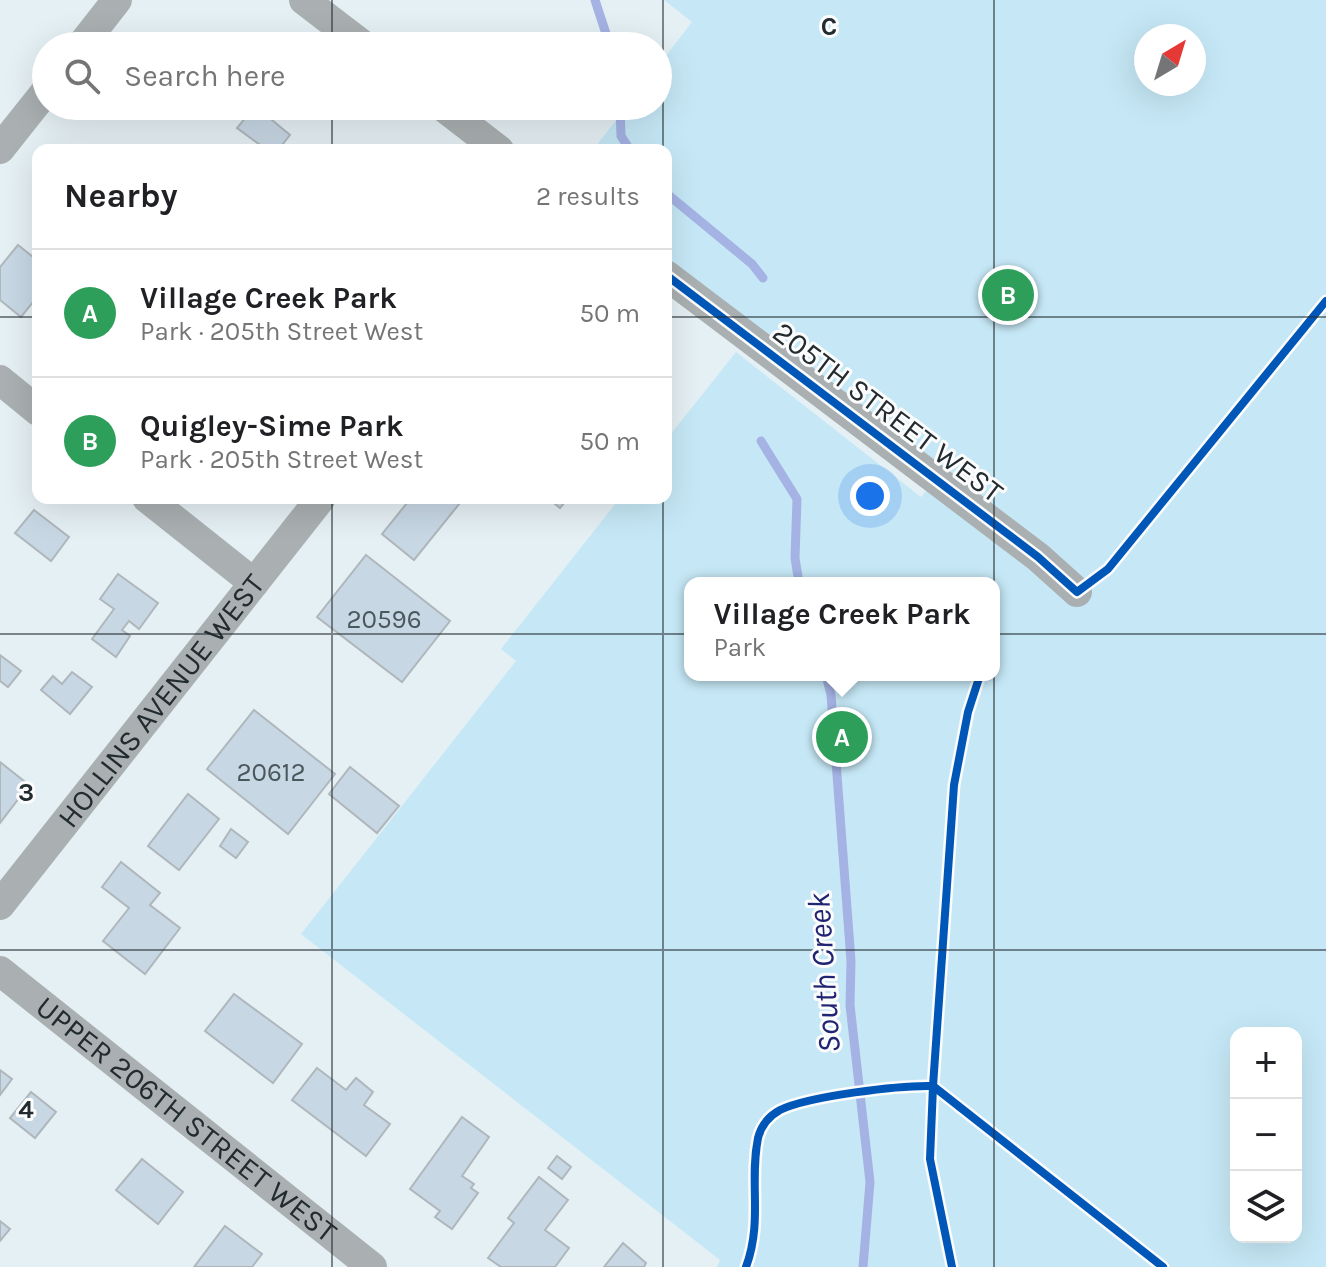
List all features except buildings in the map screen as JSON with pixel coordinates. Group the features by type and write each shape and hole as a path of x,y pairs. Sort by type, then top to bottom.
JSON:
{"street":[{"path":"92,32 117,0"},
{"path":"304,0 346,32"},
{"path":"0,149 32,109"},
{"path":"460,120 491,144"},
{"name":"205TH STREET WEST","path":"672,280 1038,557 1077,592"},
{"path":"0,380 32,406"},
{"path":"155,504 254,583"},
{"name":"HOLLINS AVENUE WEST","path":"0,905 316,504"},
{"name":"UPPER 206TH STREET WEST","path":"0,971 361,1264"}],"shaded area":[{"path":"664,0 1326,0 1326,1267 717,1267 720,1260 301,934 516,661 501,649 615,504 672,504 672,432 736,352 921,497 936,480 672,282 672,144 598,144 616,120 672,120 672,48 692,22"}],"waterway":[{"name":"South Creek","path":"595,0 605,32"},
{"name":"South Creek","path":"620,120 621,136 626,144"},
{"name":"South Creek","path":"672,198 752,264 763,278"},
{"name":"South Creek","path":"761,441 797,499 795,558 798,577"},
{"name":"South Creek","path":"828,681 851,961 850,1005 870,1182 863,1267"}],"cycle path":[{"path":"672,280 1038,557 1077,592 1108,569 1326,301"},
{"path":"952,1267 930,1159 933,1086 954,785 968,712 978,681"},
{"path":"746,1267 754,1234 758,1138 769,1118 794,1105 832,1096 918,1086 933,1086 1163,1267"}],"place":[{"name":"Quigley-Sime Park","path":"1008,295"},
{"name":"Village Creek Park","path":"842,737"}]}
